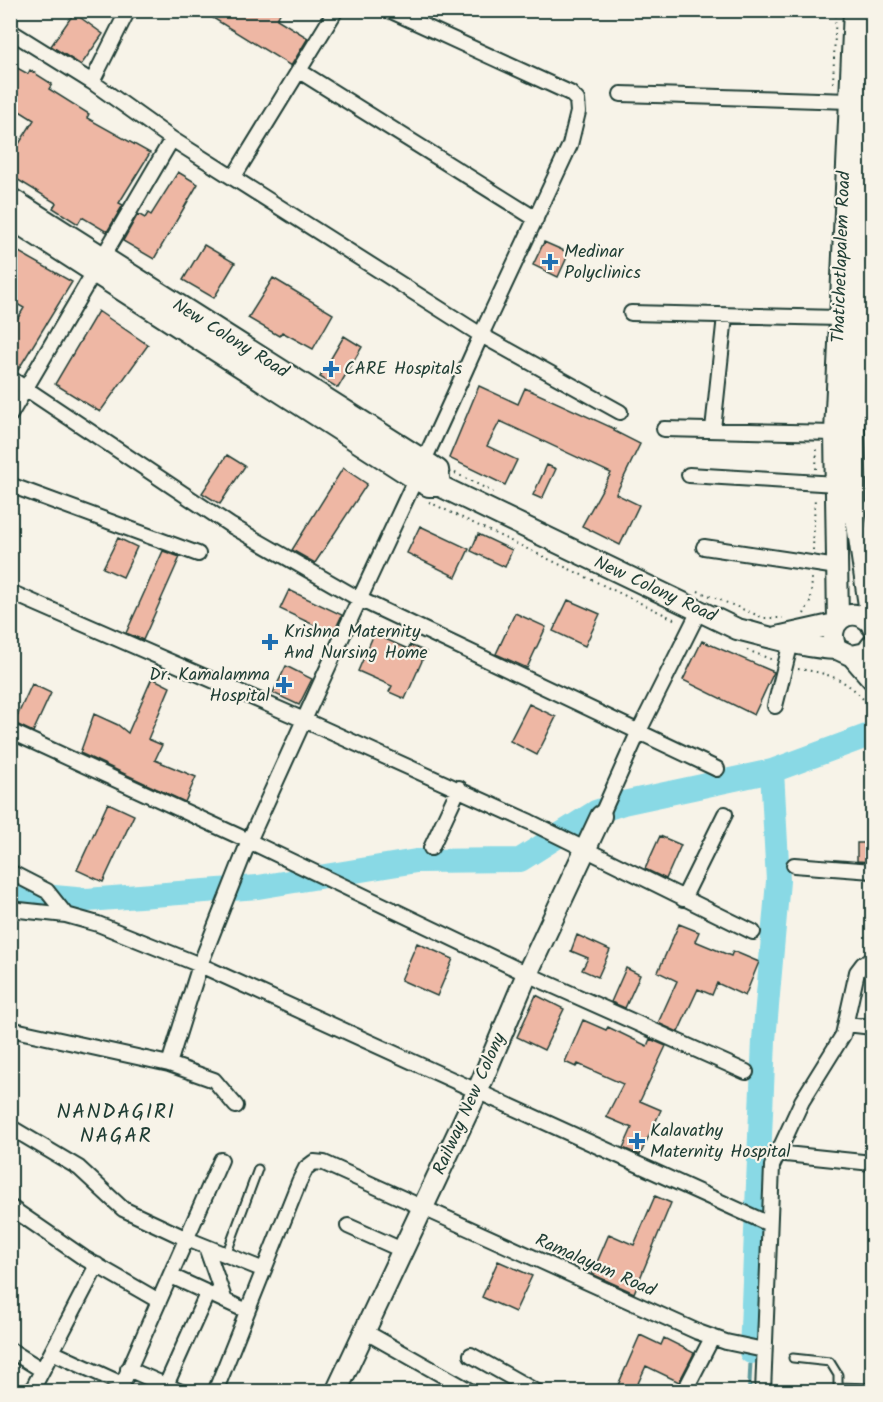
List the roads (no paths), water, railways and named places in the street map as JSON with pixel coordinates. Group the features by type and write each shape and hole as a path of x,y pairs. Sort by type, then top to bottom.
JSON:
{"main road":[{"name":"Thatichetlapalem Road","path":"854,10 835,433 836,484 855,506"},
{"path":"871,624 855,506 857,298 873,10"},
{"name":"New Colony Road","path":"10,198 99,266 417,480 429,486 440,486 737,629 845,653"},
{"name":"New Colony Road","path":"10,218 99,266 426,462 438,470 440,486"},
{"path":"855,506 837,567 837,622 832,637 845,653 873,679"},
{"path":"784,640 855,614 871,624"},
{"path":"845,653 866,653 873,645"},
{"name":"Railway New Colony","path":"336,1392 478,1090 579,848 602,816"}],"street":[{"path":"92,82 128,10"},
{"path":"233,178 301,72 336,10"},
{"path":"169,1064 200,965 249,841 358,599 426,462 481,335 570,145 578,112 577,100 570,93 389,10"},
{"path":"10,31 92,82 172,139 481,335 620,412"},
{"path":"301,72 536,219"},
{"path":"621,94 850,101"},
{"path":"10,415 172,139"},
{"path":"631,313 839,318"},
{"path":"713,429 725,316"},
{"path":"10,378 230,525 358,599 638,733 717,768"},
{"path":"664,429 835,433"},
{"path":"689,475 836,484"},
{"path":"10,485 198,554"},
{"path":"704,547 837,567"},
{"path":"10,592 458,789 753,932"},
{"path":"602,816 638,733 699,611"},
{"path":"775,706 784,640"},
{"path":"10,731 249,841 527,974 746,1072"},
{"path":"431,848 458,789"},
{"path":"683,898 725,814"},
{"path":"794,865 873,871"},
{"path":"10,872 47,891 63,911"},
{"path":"10,909 63,911 124,933 478,1090 769,1224"},
{"path":"763,1392 755,1348 769,1224 770,1179 776,1153 801,1101 839,1044 847,1024 857,972 863,964 873,961"},
{"path":"847,1024 873,1027"},
{"path":"10,1029 169,1064 214,1080 236,1106"},
{"path":"10,1127 79,1168 123,1209 187,1239 264,1270 215,1392"},
{"path":"776,1153 873,1163"},
{"path":"52,1352 121,1388 221,1160"},
{"name":"Ramalayam Road","path":"264,1270 298,1182 306,1168 314,1162 324,1163 712,1338 755,1348"},
{"path":"10,1207 84,1258 159,1301"},
{"path":"348,1226 402,1250"},
{"path":"206,1247 225,1301"},
{"path":"84,1258 86,1286"},
{"path":"31,1392 97,1265"},
{"path":"171,1276 247,1311"},
{"path":"165,1389 207,1294"},
{"path":"364,1331 471,1392"},
{"path":"684,1392 712,1338"},
{"path":"10,1350 42,1370"},
{"path":"471,1356 537,1392"},
{"path":"128,1369 165,1389 180,1392"}],"lane":[{"path":"226,1255 258,1169"},
{"path":"794,1358 830,1362 838,1374 838,1388 873,1388"}],"waterway":[{"path":"10,893 87,900 258,887 416,861 520,860 596,812 623,803 772,771 872,734"},
{"path":"751,1352 764,1040 778,881 772,771"},
{"path":"749,1392 751,1352"}],"place":[{"name":"Medinar Polyclinics","path":"550,262"},
{"name":"CARE Hospitals","path":"331,369"},
{"name":"Krishna Maternity And Nursing Home","path":"270,642"},
{"name":"Dr. Kamalamma Hospital","path":"284,685"},
{"name":"Kalavathy Maternity Hospital","path":"637,1141"}],"district":[{"name":"NANDAGIRI NAGAR","path":"116,1124"}]}
